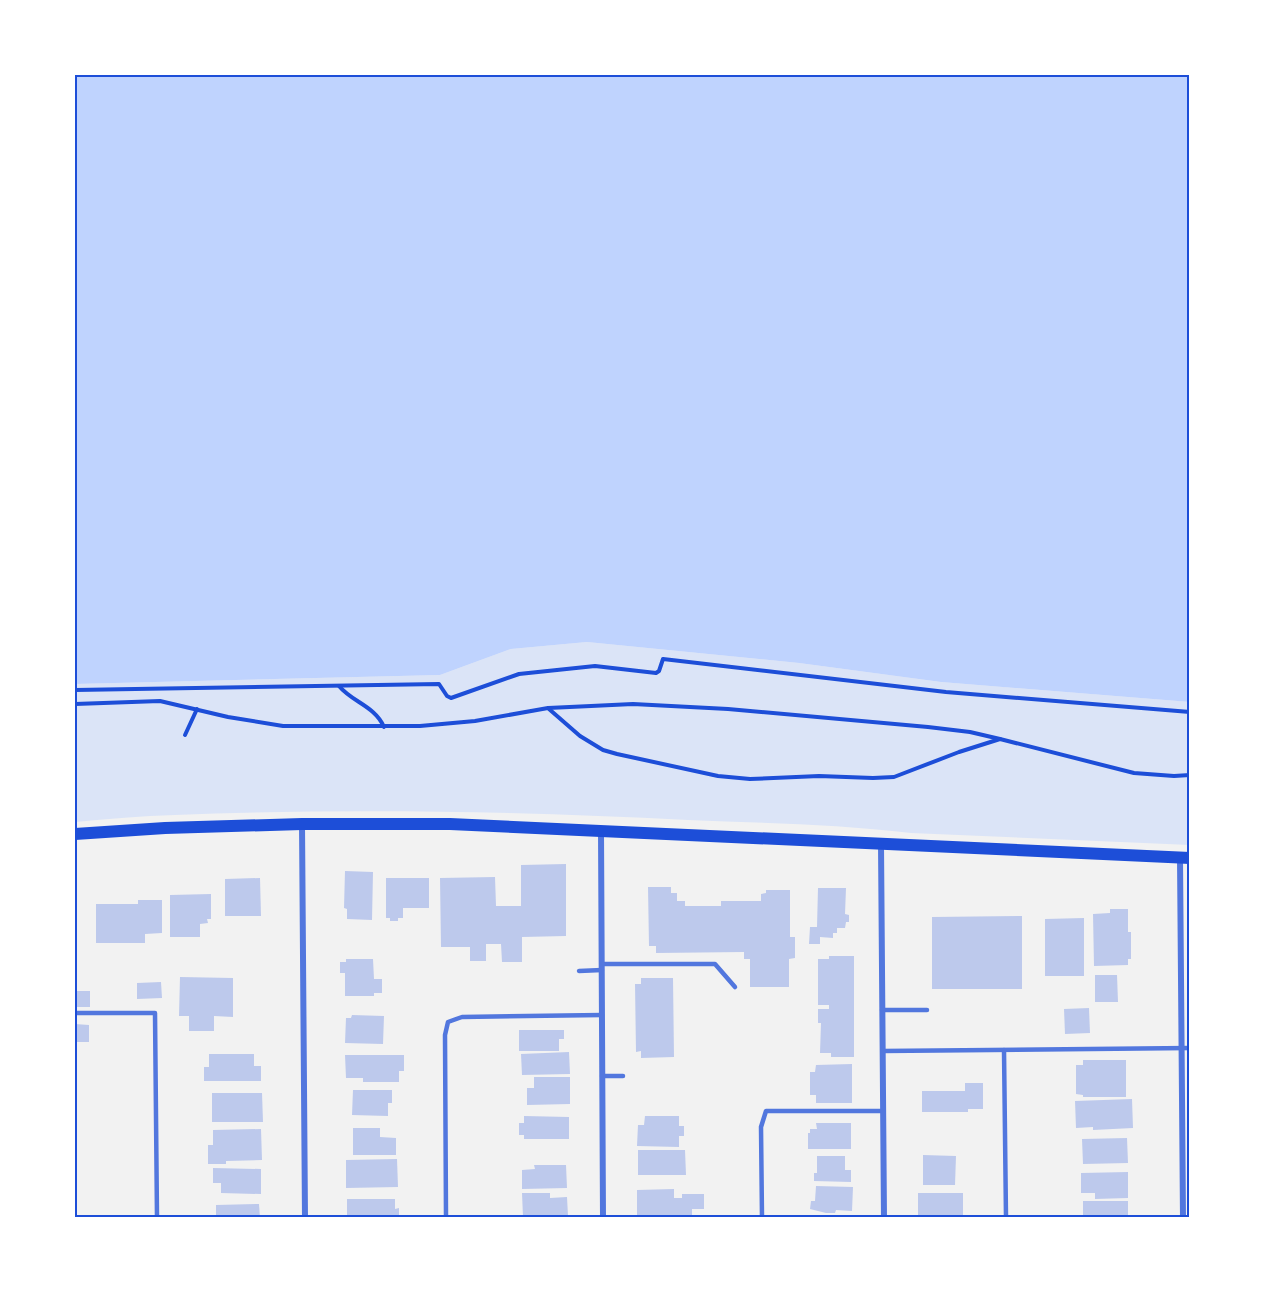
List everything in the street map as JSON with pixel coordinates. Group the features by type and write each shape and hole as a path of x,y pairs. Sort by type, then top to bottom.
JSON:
{"main road":[{"path":"75,834 165,828 302,824 450,824 1185,858"}],"street":[{"path":"302,824 305,1218"},
{"path":"601,831 603,1218"},
{"path":"881,844 884,1218"},
{"path":"1183,1218 1182,1048 1185,858"}],"lane":[{"path":"579,971 602,967 715,964 735,987"},
{"path":"882,1010 927,1010"},
{"path":"75,1013 155,1014 157,1218"},
{"path":"446,1218 445,1035 448,1022 462,1017 602,1015"},
{"path":"883,1051 1190,1048"},
{"path":"1004,1050 1006,1218"},
{"path":"602,1076 623,1076"},
{"path":"762,1218 761,1127 766,1111 883,1111"}],"path":[{"path":"75,690 439,684 447,696 452,698 519,674 595,666 656,673 663,659 946,692 1190,712"},
{"path":"339,686 374,712 381,719 384,727"},
{"path":"75,704 160,700 228,717 283,726 384,727 475,720 548,708 633,704 728,709 970,732 1134,773 1190,775"},
{"path":"548,708 580,736 603,750 718,777 731,778 894,777 1000,739"},
{"path":"186,735 197,709"}],"shaded area":[{"path":"587,642 799,663 941,682 1190,702 1190,845 911,833 800,824 560,814 367,811 239,813 150,816 75,822 75,684 440,675 511,649"}],"water":[{"path":"75,75 1190,75 1190,702 941,682 799,663 587,642 511,649 440,675 75,684"}],"building":[{"path":"566,864 566,936 522,937 522,962 502,962 501,944 486,944 486,961 470,961 470,947 441,947 440,878 495,877 496,906 521,906 521,865"},
{"path":"345,871 373,872 372,920 347,919 347,909 344,908"},
{"path":"260,878 261,916 225,916 225,879"},
{"path":"386,878 429,878 429,908 403,908 403,918 390,921 390,918 386,918"},
{"path":"648,887 671,887 671,893 677,893 677,901 685,901 685,906 721,906 721,901 761,901 761,894 766,893 766,890 790,890 790,937 795,937 795,958 789,959 789,987 750,987 750,959 744,959 744,952 656,953 656,946 649,946"},
{"path":"818,888 846,888 845,914 849,915 849,922 846,922 845,928 837,928 837,933 833,933 833,938 820,937 820,944 809,944 810,927 817,927"},
{"path":"211,894 211,919 207,919 208,923 200,924 200,937 170,937 170,895"},
{"path":"138,900 162,900 162,933 145,934 145,943 96,943 96,904 138,904"},
{"path":"1110,909 1128,909 1131,959 1128,959 1128,965 1094,966 1093,914 1110,913"},
{"path":"1022,916 1022,989 932,989 932,917"},
{"path":"1084,918 1084,976 1045,976 1045,919"},
{"path":"829,956 854,956 854,1057 831,1057 831,1053 820,1053 821,1023 818,1023 818,1009 829,1009 829,1005 818,1005 818,959 829,959"},
{"path":"346,959 373,959 374,979 382,979 382,993 374,993 374,996 345,996 345,973 340,973 340,962 346,962"},
{"path":"1095,975 1117,975 1118,1002 1095,1002"},
{"path":"180,977 233,978 233,1017 214,1016 214,1031 189,1031 189,1016 179,1016"},
{"path":"641,978 673,978 674,1057 641,1058 641,1051 636,1052 635,984 641,984"},
{"path":"161,982 162,998 137,999 137,983"},
{"path":"75,991 90,991 90,1007 75,1007"},
{"path":"1089,1008 1090,1033 1065,1034 1064,1009"},
{"path":"352,1015 384,1016 383,1044 345,1043 346,1018 351,1018"},
{"path":"75,1024 89,1025 89,1042 75,1042"},
{"path":"519,1030 564,1030 564,1039 559,1039 559,1051 519,1051"},
{"path":"569,1052 570,1074 522,1075 521,1054"},
{"path":"209,1054 254,1054 254,1066 261,1066 261,1081 204,1081 204,1067 209,1067"},
{"path":"345,1055 404,1055 404,1071 399,1071 399,1082 363,1082 363,1078 346,1078"},
{"path":"1083,1060 1126,1060 1126,1097 1083,1097 1083,1095 1076,1094 1076,1065 1083,1065"},
{"path":"852,1064 852,1103 816,1103 816,1095 810,1095 810,1072 815,1072 816,1065"},
{"path":"534,1077 570,1077 570,1104 527,1105 527,1088 534,1088"},
{"path":"965,1083 983,1083 983,1109 968,1109 968,1112 922,1112 922,1091 965,1091"},
{"path":"353,1090 392,1090 392,1103 388,1103 388,1116 352,1115"},
{"path":"212,1093 262,1093 263,1122 212,1122"},
{"path":"1132,1099 1133,1128 1093,1130 1093,1127 1076,1128 1075,1101"},
{"path":"524,1116 569,1117 569,1139 524,1139 524,1135 519,1135 519,1123 524,1123"},
{"path":"645,1116 679,1116 679,1126 684,1126 684,1136 679,1136 679,1147 637,1146 638,1125 644,1125"},
{"path":"816,1123 851,1123 851,1149 808,1149 808,1133 810,1129 817,1129"},
{"path":"353,1128 380,1128 380,1137 396,1138 396,1155 353,1155"},
{"path":"261,1129 262,1160 208,1164 208,1145 213,1145 213,1130"},
{"path":"1127,1138 1128,1163 1083,1164 1082,1139"},
{"path":"638,1150 685,1150 686,1175 638,1175"},
{"path":"923,1155 956,1156 955,1185 923,1185"},
{"path":"817,1156 845,1156 845,1170 851,1170 851,1182 814,1181 814,1173 817,1173"},
{"path":"397,1159 398,1187 346,1188 346,1160"},
{"path":"534,1165 566,1165 567,1188 522,1189 522,1170 535,1169"},
{"path":"213,1168 261,1169 261,1194 221,1193 221,1183 213,1183"},
{"path":"1128,1172 1128,1198 1095,1199 1095,1193 1081,1193 1081,1173"},
{"path":"816,1186 853,1187 852,1211 836,1210 835,1213 826,1213 810,1209 811,1201 815,1201"},
{"path":"674,1189 674,1198 682,1198 682,1194 704,1194 704,1209 692,1209 692,1215 637,1216 637,1190"},
{"path":"522,1193 550,1193 550,1198 567,1197 568,1216 523,1217"},
{"path":"918,1193 963,1193 963,1218 918,1217"},
{"path":"347,1199 395,1199 395,1209 399,1208 399,1218 347,1218"},
{"path":"1083,1201 1128,1201 1128,1218 1083,1218"},
{"path":"259,1204 260,1218 216,1218 216,1205"}]}
